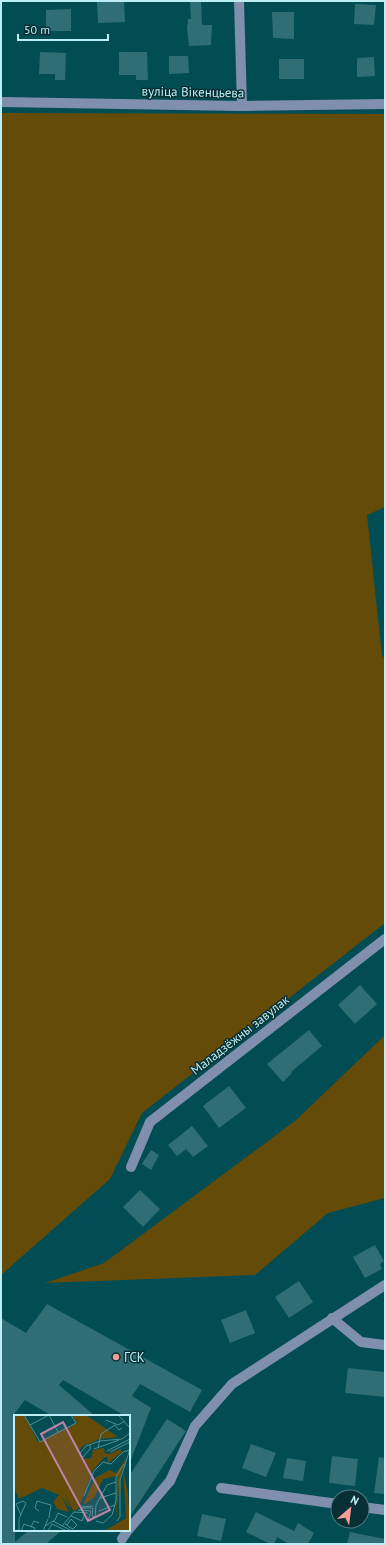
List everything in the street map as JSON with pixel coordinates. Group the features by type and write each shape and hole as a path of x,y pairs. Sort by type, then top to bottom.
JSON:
{"street":[{"path":"239,1 242,106"},
{"name":"вуліца Вікенцьева","path":"1,102 242,106 385,104"},
{"name":"Маладзёжны завулак","path":"131,1167 150,1122 385,939"},
{"path":"130,1528 170,1481 195,1426 232,1384 385,1285"},
{"path":"332,1318 361,1342 385,1345"},
{"path":"221,1488 330,1503"},
{"path":"370,1508 385,1510"}],"shaded area":[{"path":"1,113 385,114 385,507 367,515 382,656 385,658 385,923 142,1113 110,1179 1,1275"},
{"path":"385,1035 385,1198 328,1213 255,1275 45,1283 104,1263 295,1121"}],"building":[{"path":"124,1 125,22 98,23 97,2"},
{"path":"190,1 201,1 202,25 212,25 211,45 189,46 187,28 188,19 191,19"},
{"path":"355,4 376,5 374,25 354,24"},
{"path":"71,9 71,31 46,31 46,10"},
{"path":"272,12 294,12 294,39 273,38"},
{"path":"40,52 66,53 65,80 55,80 55,74 39,74"},
{"path":"119,52 147,52 148,80 136,80 136,75 119,75"},
{"path":"169,56 188,56 189,73 169,74"},
{"path":"374,57 375,76 357,77 357,58"},
{"path":"279,59 304,59 304,79 279,79"},
{"path":"360,985 377,1004 355,1024 338,1005"},
{"path":"309,1030 322,1046 291,1072 292,1073 283,1082 267,1064"},
{"path":"229,1086 246,1108 219,1128 203,1106"},
{"path":"192,1126 208,1146 193,1157 186,1149 177,1156 168,1145"},
{"path":"151,1150 159,1155 151,1170 142,1164"},
{"path":"140,1190 160,1209 143,1227 123,1207"},
{"path":"375,1245 384,1261 380,1264 382,1269 365,1278 353,1257"},
{"path":"299,1281 313,1302 289,1318 275,1297"},
{"path":"47,1304 202,1390 190,1412 140,1384 132,1396 151,1408 130,1462 130,1415 123,1415 63,1380 59,1385 94,1415 50,1415 25,1400 14,1415 15,1542 28,1531 61,1531 46,1544 1,1544 1,1318 26,1333"},
{"path":"246,1310 255,1333 230,1343 221,1320"},
{"path":"348,1368 385,1372 385,1397 345,1393"},
{"path":"167,1419 186,1431 130,1516 130,1474"},
{"path":"251,1444 276,1453 266,1477 242,1468"},
{"path":"332,1456 358,1459 355,1486 329,1483"},
{"path":"379,1457 385,1458 385,1494 374,1493"},
{"path":"287,1458 306,1461 303,1481 283,1478"},
{"path":"256,1512 294,1531 298,1523 314,1533 308,1544 289,1544 277,1537 274,1544 270,1544 246,1532"},
{"path":"202,1514 226,1519 221,1541 197,1536"},
{"path":"350,1532 385,1539 385,1544 347,1544"}],"place":[{"name":"ГСК","path":"116,1357"}]}
